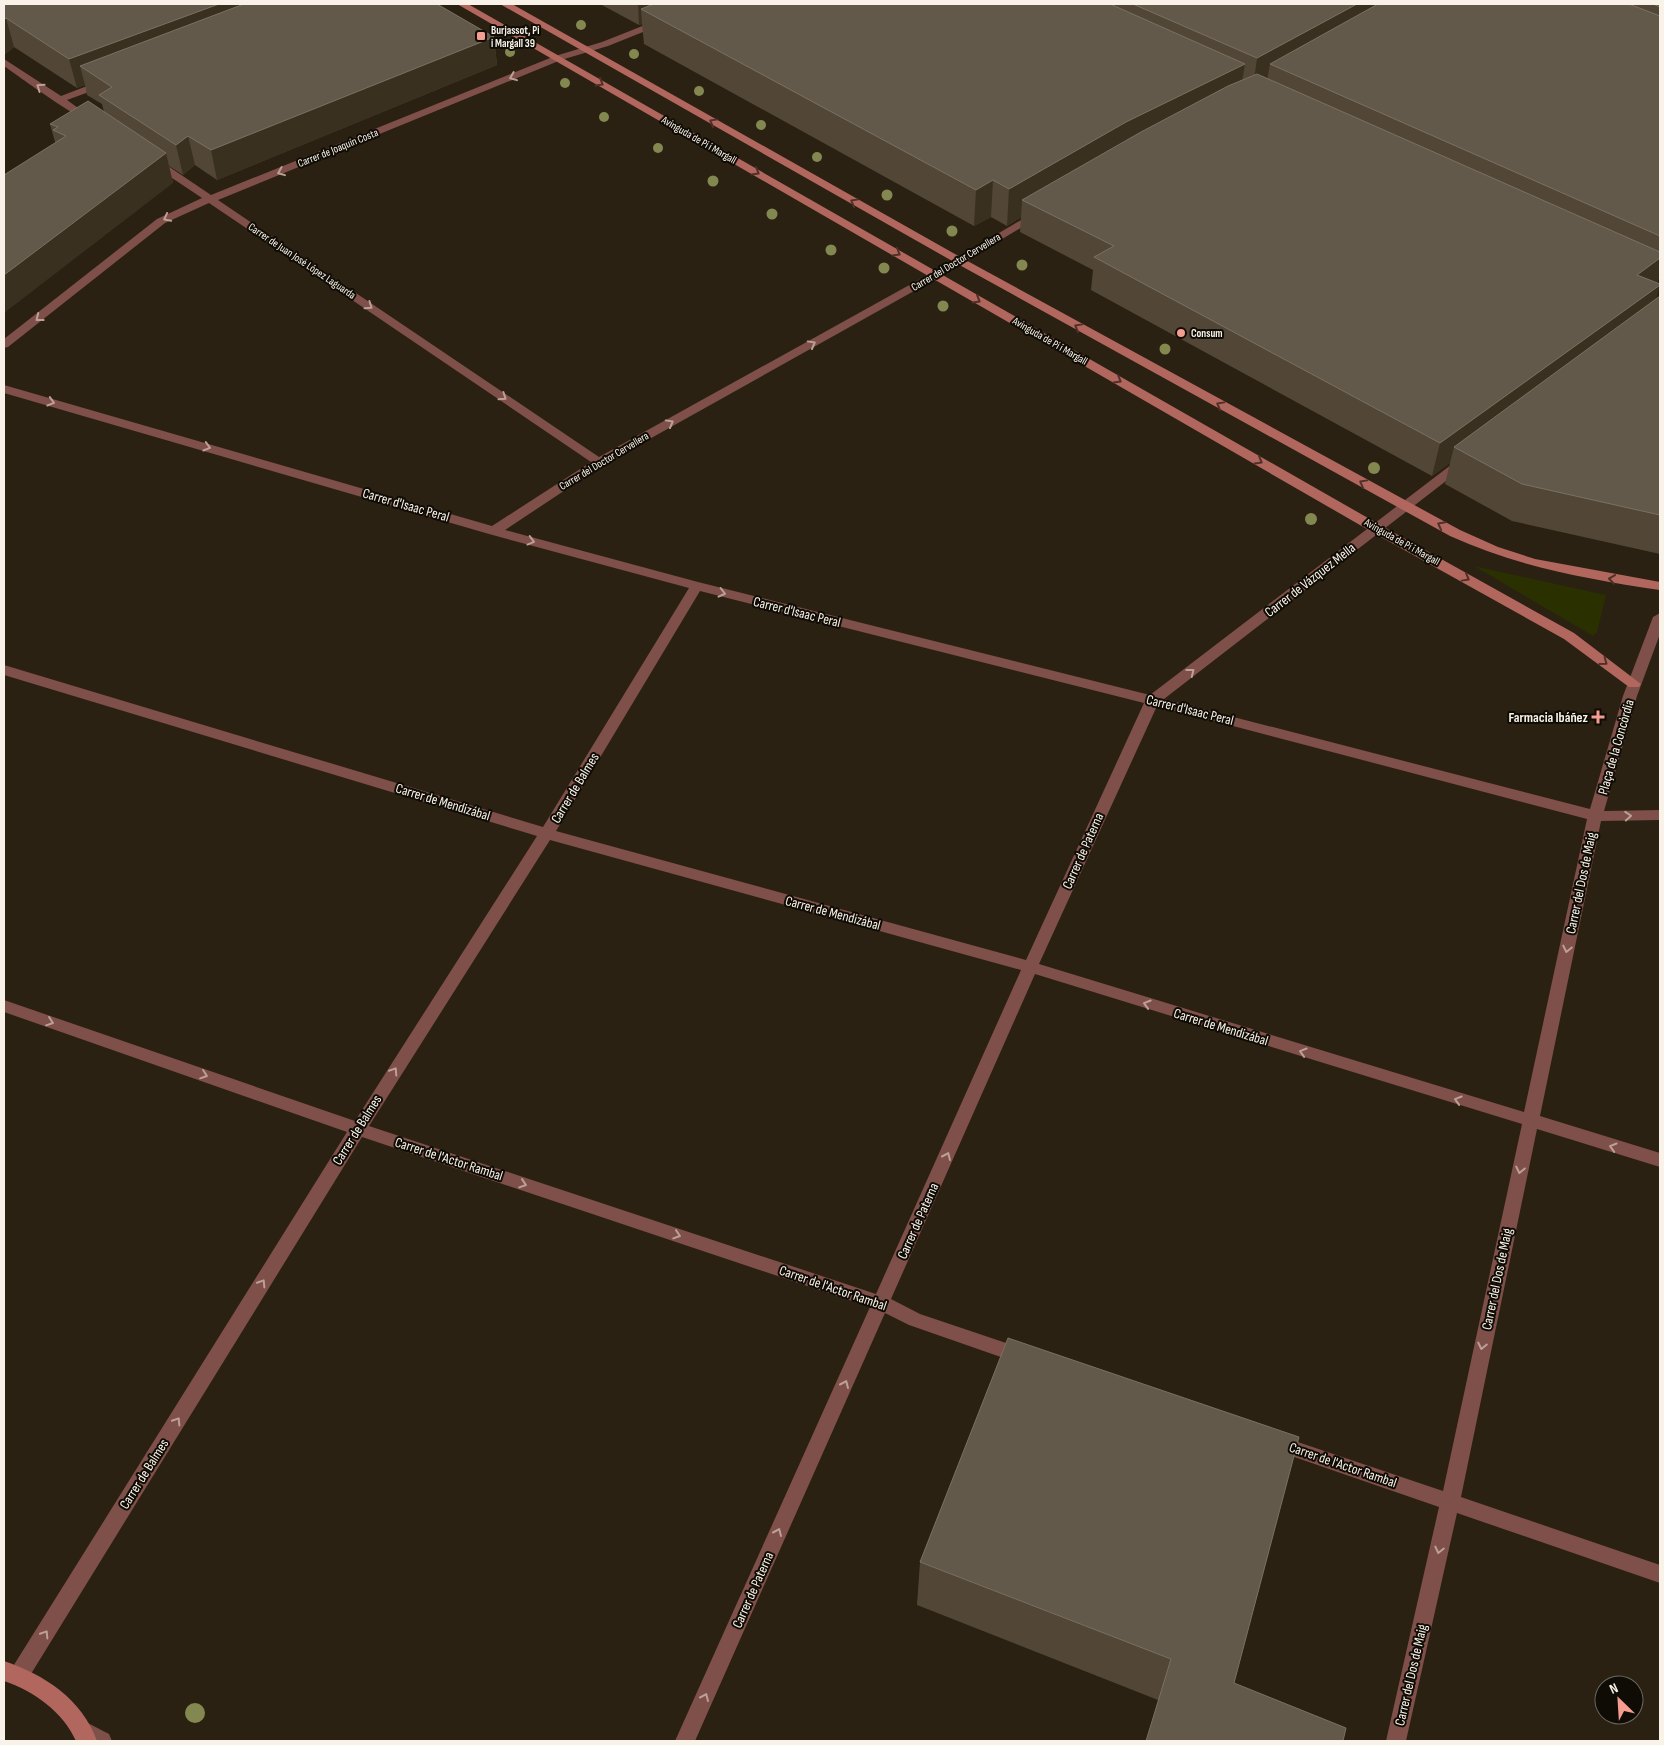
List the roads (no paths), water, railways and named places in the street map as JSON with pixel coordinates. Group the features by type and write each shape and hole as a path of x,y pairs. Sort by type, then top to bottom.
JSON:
{"street":[{"name":"Avinguda de Pi i Margall","path":"462,4 1377,529 1569,636 1634,684"},
{"name":"Avinguda de Pi i Margall","path":"505,4 958,260 1406,507 1492,550 1526,561 1600,577 1660,586"},
{"name":"Carrer de Joaquín Costa","path":"4,345 161,221 185,209 212,200 558,58 622,38 667,19"},
{"path":"4,62 101,127"},
{"path":"59,100 115,79"},
{"name":"Carrer de Juan José López Laguarda","path":"142,154 599,462"},
{"name":"Carrer del Doctor Cervellera","path":"494,531 599,462 935,275 1049,207"},
{"name":"Carrer d'Isaac Peral","path":"4,389 494,531 697,586 1596,816"},
{"name":"Carrer de Vázquez Mella","path":"1152,701 1476,452"},
{"name":"Carrer de Balmes","path":"11,1673 547,834 697,586"},
{"name":"Plaça de la Concòrdia","path":"1660,617 1634,684 1596,816 1660,815"},
{"name":"Carrer de Mendizábal","path":"4,670 547,834 1030,967 1530,1122 1660,1160"},
{"name":"Carrer de Paterna","path":"685,1741 1030,967 1152,701"},
{"name":"Carrer del Dos de Maig","path":"1396,1741 1450,1502 1596,816"},
{"name":"Carrer de l'Actor Rambal","path":"4,1006 358,1128 881,1304 916,1320 1037,1362"},
{"name":"Carrer de l'Actor Rambal","path":"1262,1438 1660,1574"},
{"path":"11,1673 55,1698 85,1736 102,1741"}],"place":[{"name":"Burjassot, Pi i Margall 39","path":"481,36"},
{"name":"Consum","path":"1181,333"},
{"name":"Farmacia Ibáñez","path":"1598,717"}]}
